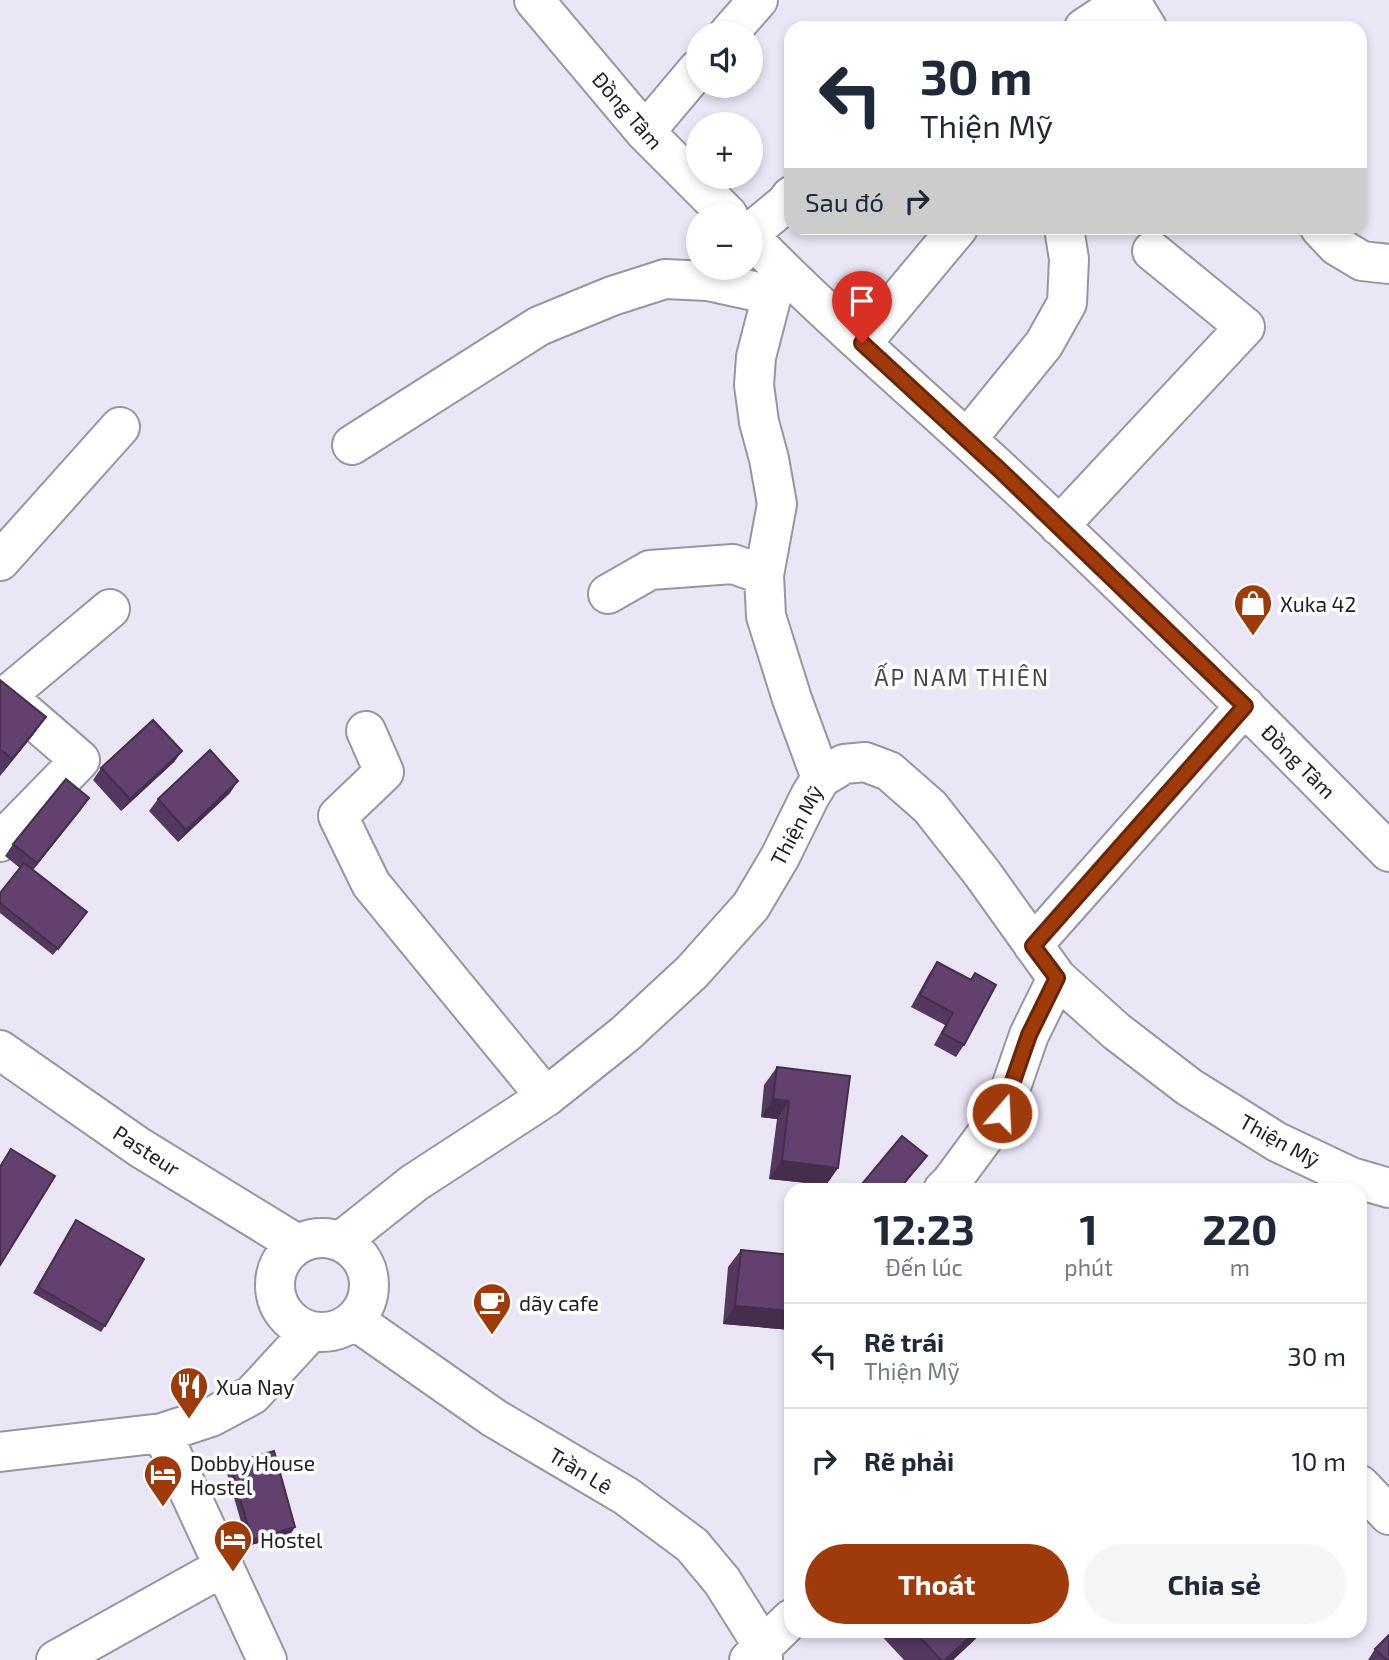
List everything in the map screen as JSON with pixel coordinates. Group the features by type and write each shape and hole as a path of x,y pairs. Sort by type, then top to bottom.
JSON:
{"street":[{"name":"Đồng Tâm","path":"534,0 645,132 716,203"},
{"path":"740,21 758,0"},
{"path":"1095,21 1128,0 1142,21"},
{"path":"645,132 686,83"},
{"path":"763,222 784,205"},
{"path":"862,343 952,235"},
{"path":"967,439 1044,344 1067,303 1069,260 1065,235"},
{"path":"1327,235 1337,246 1362,261 1389,264"},
{"path":"1059,526 1245,327 1152,251"},
{"name":"Đồng Tâm","path":"763,258 778,284 862,343 1059,526 1245,706 1389,852"},
{"path":"352,445 539,326 612,296 665,279 778,284 756,357 754,385 759,422 777,504 764,575 766,616 821,778"},
{"path":"0,561 120,427"},
{"path":"608,594 650,570 733,564 764,575"},
{"path":"0,842 80,760 6,696 110,609"},
{"path":"1033,946 1245,706"},
{"path":"366,731 384,772 338,816 371,884 547,1097"},
{"name":"Thiện Mỹ","path":"341,1241 414,1183 547,1097 625,1034 692,972 751,906 821,778 844,764 865,762 889,771 930,807 982,873 1057,978 1116,1031 1200,1094 1277,1142 1351,1177 1389,1188"},
{"path":"950,1183 1002,1113 1029,1035 1057,978"},
{"name":"Pasteur","path":"0,1050 139,1147 297,1244"},
{"path":"326,1237 341,1241 355,1250 364,1262 369,1277 365,1307 354,1320 341,1328 326,1332 311,1331 296,1325 284,1314 277,1300 275,1285 278,1269 285,1255 297,1244 311,1238 326,1237"},
{"name":"Trần Lê","path":"354,1320 494,1419 626,1496 692,1545 722,1581 758,1655"},
{"path":"0,1452 162,1433 211,1417 252,1395 311,1331"},
{"path":"162,1433 267,1660"},
{"path":"1367,1492 1389,1515"},
{"path":"78,1655 223,1567"},
{"path":"758,1655 784,1627"}],"building":[{"path":"0,680 46,717 12,759 0,749"},
{"path":"153,720 182,751 130,799 101,768"},
{"path":"210,750 238,781 186,830 158,799"},
{"path":"66,779 89,798 37,863 13,844"},
{"path":"24,863 87,912 58,949 0,903 0,893"},
{"path":"937,962 971,980 975,973 996,985 964,1045 942,1033 953,1013 920,995"},
{"path":"777,1067 850,1076 838,1168 782,1161 789,1101 773,1099"},
{"path":"902,1136 927,1156 904,1183 863,1183"},
{"path":"11,1149 55,1176 0,1265 0,1167"},
{"path":"76,1220 144,1259 105,1326 38,1287"},
{"path":"741,1250 784,1254 784,1310 735,1306"},
{"path":"274,1451 295,1527 252,1540 230,1464"},
{"path":"1389,1635 1389,1660 1387,1660 1375,1649"},
{"path":"921,1638 969,1638 945,1660 941,1660"}],"place":[{"name":"Xuka 42","path":"1253,637"},
{"name":"dãy cafe","path":"492,1336"},
{"name":"Xua Nay","path":"189,1420"},
{"name":"Dobby House Hostel","path":"163,1508"},
{"name":"Hostel","path":"233,1573"}],"district":[{"name":"ẤP NAM THIÊN","path":"962,677"}],"route":[{"path":"862,343 1059,526 1245,706 1033,946 1057,978 1029,1035 1002,1113"}]}
